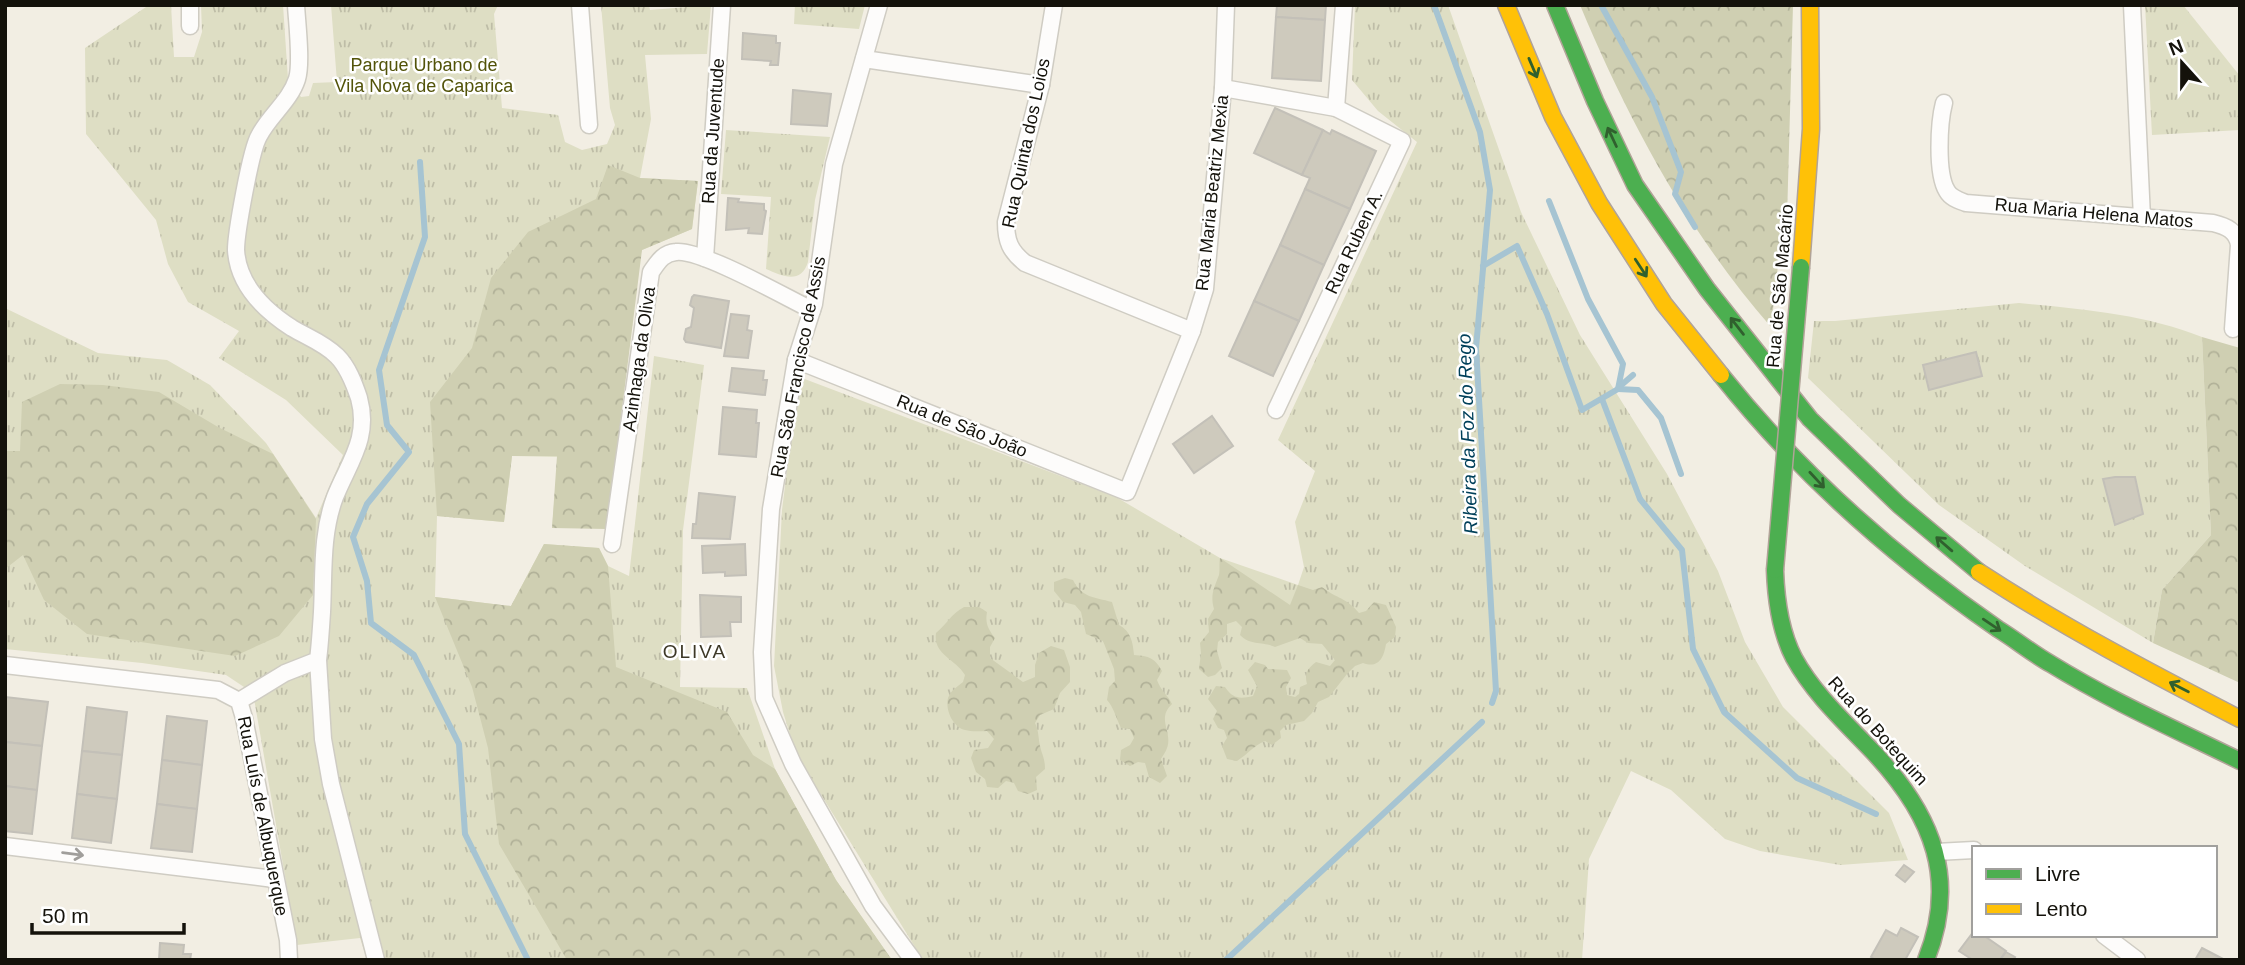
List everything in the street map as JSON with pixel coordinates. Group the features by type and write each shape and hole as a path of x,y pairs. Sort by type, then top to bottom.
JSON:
{"main road":[{"path":"1506,5 1553,117 1599,203 1664,304 1740,399 1839,504 1931,580 2050,664 2240,761"},
{"path":"1555,5 1595,101 1635,186 1707,289 1810,419 1899,505 1971,567 2035,609 2101,647 2240,719"},
{"name":"Rua de São Macário","path":"1775,570 1811,129 1810,5"},
{"name":"Rua do Botequim","path":"1775,570 1780,617 1798,666 1829,706 1913,797 1929,828 1942,880 1942,899 1937,932 1926,960"}],"street":[{"path":"190,5 190,26"},
{"path":"296,5 298,76 291,92 257,137 236,247 239,270 256,297 291,327 320,342 336,355 349,371 359,398 364,424 356,455 335,499 323,560 318,660 323,739 331,784 376,960"},
{"path":"580,5 590,125"},
{"name":"Rua da Juventude","path":"705,258 722,5"},
{"name":"Rua São Francisco de Assis","path":"879,5 834,164 812,310 796,360 771,509 762,652 764,698 793,764 873,906 913,960"},
{"name":"Rua Quinta dos Loios","path":"1054,5 1041,85 1006,222 1006,238 1013,253 1025,263 1192,331"},
{"name":"Rua Maria Beatriz Mexia","path":"1127,492 1192,331 1205,289 1223,88 1226,5"},
{"path":"1336,108 1344,5"},
{"path":"2132,5 2142,218"},
{"path":"864,59 1041,85"},
{"name":"Rua Ruben A.","path":"1223,88 1336,108 1402,141 1276,410"},
{"name":"Rua Maria Helena Matos","path":"1944,103 1940,118 1942,175 1946,190 1957,200 2213,223 2228,228 2235,234 2239,245 2233,329"},
{"name":"Azinhaga da Oliva","path":"612,544 651,272 661,257 675,252 697,254 812,310"},
{"name":"Rua de São João","path":"796,360 1127,492"},
{"path":"239,701 285,673 318,660"},
{"name":"Rua Luís de Albuquerque","path":"5,665 218,690 239,701 288,940 289,960"},
{"path":"5,846 274,879"},
{"path":"1936,852 1972,850"},
{"path":"2107,937 2137,960"}],"green space":[{"name":"Parque Urbano de Vila Nova de Caparica","path":"149,5 171,5 174,57 194,57 202,32 201,5 283,5 288,79 301,97 309,96 313,83 337,82 331,5 498,5 494,14 502,108 558,115 565,142 582,150 607,144 615,125 610,108 601,5 649,5 650,10 711,5 707,54 645,55 651,119 640,178 698,181 692,229 642,250 552,528 558,457 512,456 504,522 437,516 435,597 511,606 544,544 599,548 608,566 629,576 654,356 704,365 683,530 680,687 747,688 775,769 836,880 892,960 367,960 360,938 297,945 253,693 226,675 142,663 5,649 5,308 98,353 167,360 210,385 266,443 316,518 343,455 286,400 219,358 239,331 188,302 168,264 156,220 86,134 85,48"},
{"path":"795,5 865,5 859,29 794,24"},
{"path":"1355,5 1448,5 1521,212 1580,335 1667,474 1718,571 1745,642 1783,707 1889,813 1908,860 1840,865 1760,851 1725,839 1671,790 1631,771 1589,859 1582,960 923,960 796,754 783,712 774,666 782,510 795,406 802,378 1116,497 1220,558 1298,585 1304,567 1295,522 1315,471 1278,440 1417,142 1378,111 1352,80"},
{"path":"1580,5 1793,5 1786,254 1779,256 1771,327 1713,253 1662,174 1618,90"},
{"path":"2145,5 2183,5 2240,76 2240,130 2152,135"},
{"path":"726,130 830,137 815,200 808,262 801,274 790,277 766,269 771,197 721,194"},
{"path":"608,165 640,178 698,181 692,229 642,250 607,529 552,528 557,456 512,456 504,522 437,516 430,402 472,348 491,278 528,232 596,199"},
{"path":"2019,303 2135,318 2202,337 2211,535 2162,590 2153,643 2025,566 1939,505 1808,378 1814,321"},
{"path":"2202,337 2240,348 2240,683 2153,643 2162,590 2211,535"},
{"path":"60,384 103,385 159,392 218,427 273,454 316,519 313,595 279,636 235,656 87,634 44,600 23,555 5,569 5,451 20,451 22,402"},
{"path":"544,544 599,548 608,566 616,667 727,712 753,755 775,769 836,880 892,960 567,960 499,844 488,748 472,687 435,597 511,606"},
{"path":"1220,558 1290,605 1298,585 1313,590 1322,587 1350,604 1359,613 1366,611 1374,602 1386,605 1396,627 1395,637 1386,644 1380,661 1355,666 1329,697 1318,702 1304,721 1286,725 1280,731 1281,738 1272,745 1265,741 1237,761 1227,759 1222,746 1227,738 1224,730 1218,728 1213,719 1217,711 1208,699 1216,686 1225,687 1237,697 1253,696 1257,686 1248,670 1255,662 1268,669 1287,670 1291,678 1286,687 1287,695 1295,697 1299,694 1300,687 1307,684 1306,674 1311,666 1316,662 1330,666 1335,660 1322,644 1308,643 1300,638 1275,647 1248,641 1240,635 1242,627 1236,621 1227,624 1227,634 1218,642 1217,651 1222,668 1215,675 1208,677 1199,669 1200,643 1209,632 1208,619 1214,609 1213,596"},
{"path":"1065,578 1073,580 1085,594 1112,602 1119,625 1131,638 1134,655 1151,658 1162,671 1157,680 1172,704 1165,715 1168,742 1161,759 1167,776 1160,783 1149,777 1145,763 1138,762 1130,766 1120,760 1121,750 1130,745 1134,738 1130,729 1121,728 1107,700 1109,687 1115,681 1114,669 1103,641 1086,634 1081,612 1075,605 1063,602 1054,591 1054,582"},
{"path":"964,607 979,607 987,612 988,626 995,638 990,647 990,658 1023,682 1035,677 1039,653 1051,646 1064,650 1070,667 1070,682 1060,693 1054,709 1040,715 1035,723 1045,769 1036,777 1037,790 1028,794 1018,791 1014,783 1006,781 998,788 987,787 985,779 976,772 971,758 974,750 988,748 994,739 987,731 961,728 949,713 948,698 963,682 965,675 941,651 936,633"}],"building":[{"path":"1277,5 1326,5 1325,20 1276,17"},
{"path":"1276,17 1325,20 1321,81 1272,78"},
{"path":"743,33 776,36 776,43 780,43 778,65 770,65 771,61 742,59"},
{"path":"793,90 831,94 827,126 791,124"},
{"path":"1275,108 1323,130 1302,175 1254,153"},
{"path":"1323,130 1330,134 1332,130 1376,151 1350,209 1305,189 1310,178 1302,175"},
{"path":"1305,189 1350,209 1324,265 1280,245"},
{"path":"728,198 739,199 738,202 764,204 766,211 762,234 748,233 749,228 726,230"},
{"path":"1280,245 1324,265 1299,321 1254,301"},
{"path":"694,295 729,301 721,348 686,342 684,339 686,329 691,327 694,308 690,305"},
{"path":"1254,301 1299,321 1273,376 1229,356"},
{"path":"731,314 749,316 747,330 752,331 748,358 724,356"},
{"path":"1976,352 1982,376 1929,390 1923,365"},
{"path":"732,368 764,371 763,380 767,380 765,395 729,391"},
{"path":"723,407 757,410 756,423 759,423 756,457 719,454"},
{"path":"1212,416 1233,446 1194,473 1173,444"},
{"path":"2135,477 2143,514 2115,525 2103,479"},
{"path":"699,493 735,497 730,539 692,538"},
{"path":"745,544 746,575 703,573 702,546"},
{"path":"700,595 741,597 741,622 730,622 731,636 701,637"},
{"path":"5,697 48,702 42,746 5,742"},
{"path":"87,707 127,712 122,755 82,751"},
{"path":"167,716 207,721 202,765 162,760"},
{"path":"5,742 42,746 37,790 5,786"},
{"path":"82,751 122,755 117,799 77,794"},
{"path":"162,760 202,765 197,809 157,804"},
{"path":"5,786 37,790 32,834 5,831"},
{"path":"77,794 117,799 111,843 72,838"},
{"path":"157,804 197,809 192,852 151,848"},
{"path":"1904,865 1914,872 1905,882 1896,875"},
{"path":"1901,928 1918,937 1905,960 1876,960 1871,957 1886,930 1897,936"},
{"path":"1972,934 1972,937 1986,937 2006,951 2000,960 1973,960 1959,951"},
{"path":"160,943 184,945 183,954 191,954 190,960 159,960"},
{"path":"2202,948 2225,960 2195,960"},
{"path":"2006,952 2015,957 2013,960 2000,960"}],"waterway":[{"name":"Ribeira da Foz do Rego","path":"1434,5 1480,132 1490,190 1476,348 1496,691 1492,703"},
{"path":"1601,5 1652,97 1681,172 1675,194 1695,227"},
{"path":"420,162 425,237 379,370 387,425 409,452 367,504 353,537 367,581 371,623 414,655 459,744 465,834 528,960"},
{"path":"1483,266 1517,246 1547,314 1582,410 1618,389 1623,364 1588,299 1549,201"},
{"path":"1619,387 1633,375"},
{"path":"1618,389 1638,390 1661,418 1681,474"},
{"path":"1602,399 1640,499 1682,550 1693,649 1724,712 1797,778 1876,814"},
{"name":"Ribeira da Foz do Rego","path":"1226,960 1482,722"}],"traffic: fast":[{"path":"1555,5 1595,101 1635,185 1707,289 1810,419 1899,505 1979,572"},
{"path":"1775,570 1801,267"},
{"path":"1721,375 1816,480 1885,543 1959,601 2074,678 2240,761"},
{"path":"1775,570 1776,593 1785,637 1802,672 1822,698 1896,779 1926,826 1935,851 1940,903 1926,960"}],"traffic: slow":[{"path":"1506,5 1553,117 1599,203 1664,304 1721,375"},
{"path":"1801,267 1811,129 1810,5"},
{"path":"1979,572 2075,631 2240,719"}],"district":[{"name":"OLIVA","path":"695,651"}]}
